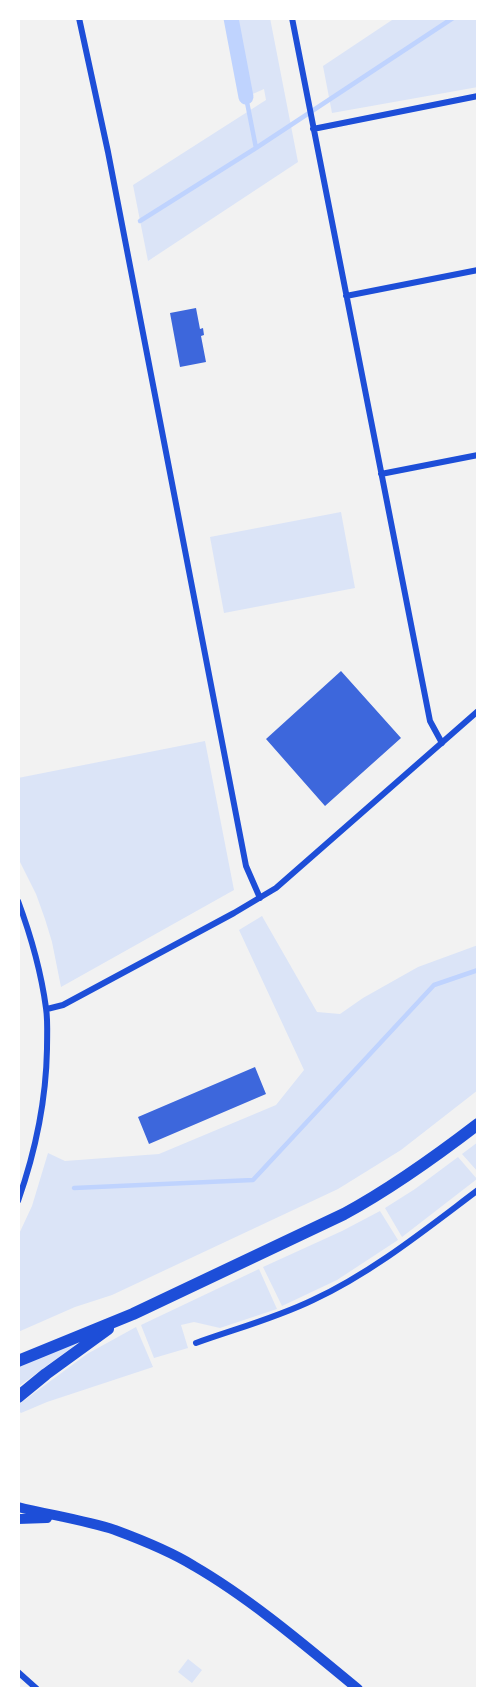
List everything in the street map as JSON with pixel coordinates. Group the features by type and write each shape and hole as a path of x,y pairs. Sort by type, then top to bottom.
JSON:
{"main road":[{"path":"18,1361 123,1317 256,1256 369,1200 417,1170 478,1124"},
{"path":"18,1397 123,1317"}],"street":[{"path":"80,18 246,866 260,898"},
{"path":"292,18 429,721 442,743"},
{"path":"313,129 478,96"},
{"path":"346,296 478,270"},
{"path":"381,474 478,455"},
{"path":"46,1009 63,1005 260,898 286,881 478,711"},
{"path":"18,901 36,955 46,1009 46,1081 42,1116 29,1169 18,1201"},
{"path":"196,1342 283,1313 331,1291 390,1255 478,1190"},
{"path":"18,1507 115,1530 195,1566 229,1588 294,1637 358,1689"},
{"path":"18,1519 65,1518"},
{"path":"18,1672 37,1689"}],"shaded area":[{"path":"231,18 270,18 298,162 148,261 133,185 266,100 264,89 246,97"},
{"path":"395,18 478,18 478,87 332,113 323,66"},
{"path":"341,512 355,588 224,613 210,537"},
{"path":"205,741 234,890 61,987 45,919 36,894 18,858 18,778"},
{"path":"262,916 317,1012 340,1014 363,998 418,967 478,945 478,1090 401,1150 338,1189 112,1295 75,1307 18,1332 18,1236 32,1206 48,1153 65,1161 159,1154 276,1105 304,1070 239,930"},
{"path":"478,1142 478,1172 462,1154"},
{"path":"458,1157 477,1179 402,1237 385,1208"},
{"path":"380,1211 398,1240 337,1280 282,1306 263,1267"},
{"path":"259,1269 277,1309 220,1328 194,1322 181,1325 188,1348 154,1358 141,1325"},
{"path":"136,1327 153,1367 47,1402 21,1413 18,1410 18,1405 87,1354"},
{"path":"74,1341 75,1345 18,1387 18,1367"},
{"path":"188,1659 202,1670 192,1683 178,1672"}],"building":[{"path":"196,308 200,329 203,328 204,335 201,336 206,362 180,367 170,313"},
{"path":"341,671 401,738 325,806 266,739"},
{"path":"255,1067 266,1094 149,1144 138,1117"}],"waterway":[{"path":"231,18 246,97"},
{"path":"140,221 256,148 453,18"},
{"path":"246,97 256,148"},
{"path":"74,1188 253,1180 434,985 478,970"}]}
